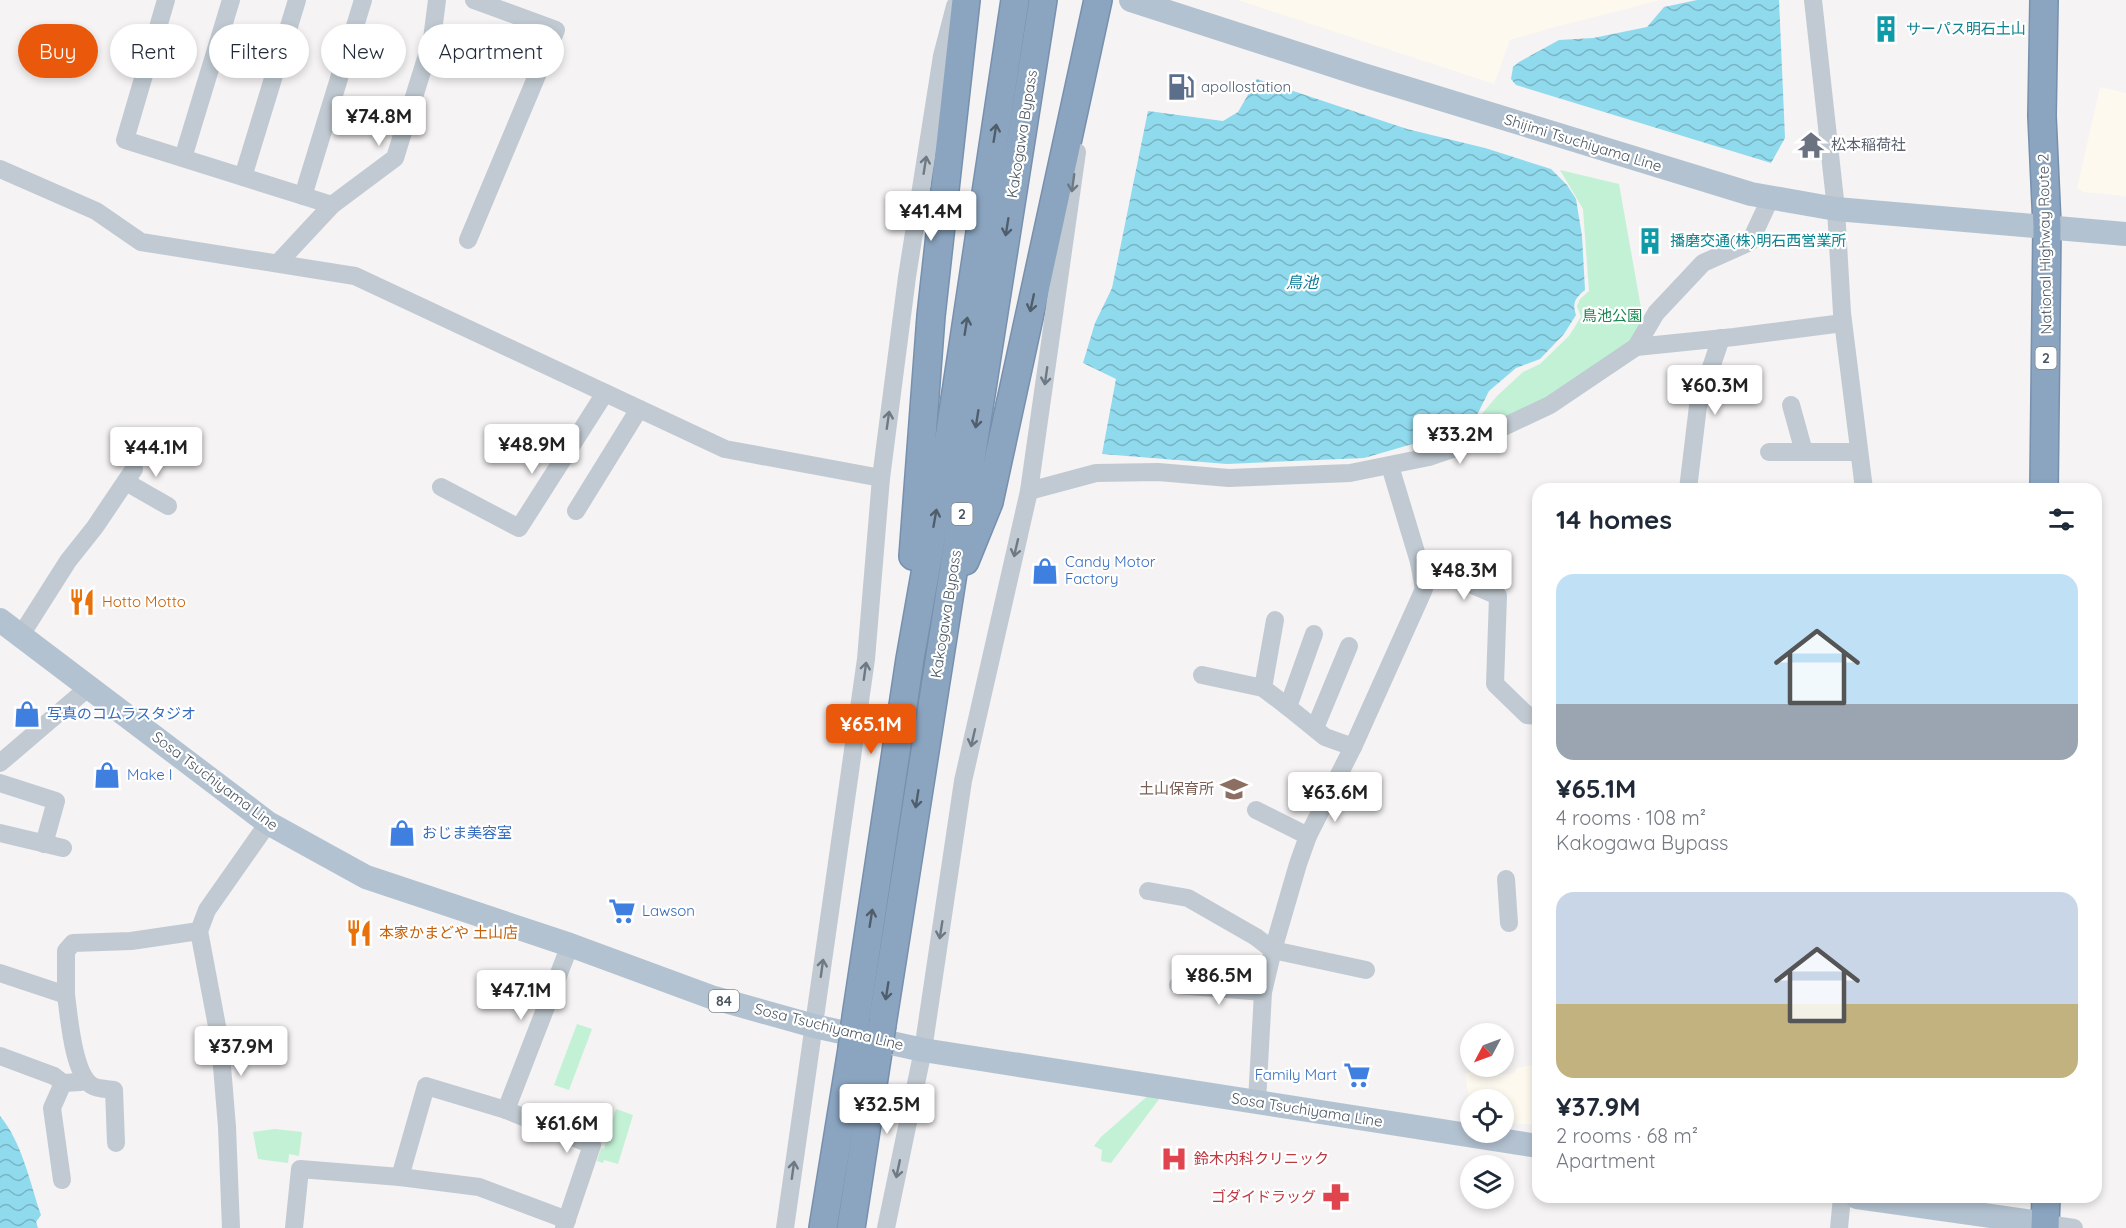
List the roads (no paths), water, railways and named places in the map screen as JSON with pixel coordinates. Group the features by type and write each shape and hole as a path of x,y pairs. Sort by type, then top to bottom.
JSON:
{"highway":[{"path":"910,659 914,542 931,316 966,0"},
{"name":"Kakogawa Bypass","path":"824,1228 910,659 950,432 1015,0"},
{"path":"947,605 989,502 1098,0"},
{"name":"National Highway Route 2","path":"2044,0 2042,116 2047,226 2044,483"},
{"name":"Kakogawa Bypass","path":"850,1228 1043,2"},
{"path":"2046,1203 2046,1226"}],"main road":[{"name":"Shijimi Tsuchiyama Line","path":"1131,0 1363,75 1752,194 1836,209 2126,234"},
{"name":"Sosa Tsuchiyama Line","path":"0,620 268,823 366,877 570,945 711,997 814,1026 923,1050 1532,1145"},
{"path":"1896,1203 2046,1226"}],"street":[{"path":"166,0 125,140 332,205"},
{"path":"183,158 231,0"},
{"path":"243,177 297,0"},
{"path":"303,196 363,0"},
{"path":"278,263 332,205 394,158 432,39 437,0"},
{"path":"468,240 556,30 474,0"},
{"path":"785,1228 866,659 881,478 907,277 942,56 957,0"},
{"path":"886,1228 923,1050 963,781 1029,490 1098,0"},
{"path":"1813,0 1836,209 1843,323 1863,483"},
{"path":"0,169 96,211 141,242 355,276 725,449 881,478"},
{"path":"1029,490 1096,473 1158,472 1229,478 1350,473 1429,457 1467,444 1550,405 1636,346 1656,313 1703,263 1750,242 1771,197"},
{"path":"1636,346 1843,323"},
{"path":"1689,483 1698,406 1721,338"},
{"path":"441,487 519,528 605,393"},
{"path":"1791,405 1803,452"},
{"path":"576,511 639,409"},
{"path":"1769,452 1859,452"},
{"path":"1257,1102 1263,992 1273,950 1308,836 1353,747 1424,589 1419,561 1390,466"},
{"path":"21,635 68,561 130,476 168,506"},
{"path":"1419,561 1498,596 1495,684 1527,715 1532,715"},
{"path":"1263,688 1275,620"},
{"path":"1288,707 1314,634"},
{"path":"1315,728 1349,646"},
{"path":"1202,675 1263,688 1325,737 1353,747"},
{"path":"0,763 89,687"},
{"path":"0,783 56,801 44,844"},
{"path":"1256,810 1308,836"},
{"path":"231,1228 227,1127 220,1042 199,931 207,910 268,823"},
{"path":"0,833 63,848"},
{"path":"1506,879 1509,923"},
{"path":"1148,891 1188,898 1256,937 1273,950 1366,970"},
{"path":"116,1143 114,1090 92,1086 85,1079 71,1037 66,995 66,951 73,943 131,941 199,931"},
{"path":"506,1110 570,945"},
{"path":"0,973 66,995"},
{"path":"1178,985 1263,992"},
{"path":"0,1056 54,1076 63,1083 80,1082 85,1079"},
{"path":"62,1180 52,1108 63,1083"},
{"path":"294,1228 300,1169 400,1177 479,1187 565,1224 592,1145 506,1110 426,1086 400,1177"},
{"path":"1839,1228 1841,1203"},
{"path":"2046,1226 2074,1228"}],"water":[{"path":"1697,0 1779,0 1785,138 1771,163 1516,85 1511,79 1513,67 1519,62 1559,40 1593,38 1647,27 1664,7"},
{"name":"鳥池","path":"1257,79 1407,129 1485,148 1551,169 1567,185 1576,199 1582,236 1585,290 1575,301 1576,315 1564,334 1540,359 1516,368 1489,391 1477,415 1437,427 1423,441 1364,458 1227,464 1102,454 1116,379 1083,363 1095,323 1112,288 1148,111 1223,121 1238,112"},
{"path":"0,1116 8,1126 25,1163 41,1215 36,1222 38,1228 0,1228"}],"place":[{"name":"サーパス明石土山","path":"1886,29"},
{"name":"apollostation","path":"1181,87"},
{"name":"松本稲荷社","path":"1811,145"},
{"name":"播磨交通(株)明石西営業所","path":"1650,241"},
{"name":"Candy Motor Factory","path":"1045,571"},
{"name":"Hotto Motto","path":"82,602"},
{"name":"写真のコムラスタジオ","path":"27,714"},
{"name":"Make I","path":"107,775"},
{"name":"土山保育所","path":"1234,789"},
{"name":"おじま美容室","path":"402,833"},
{"name":"Lawson","path":"622,911"},
{"name":"本家かまどや 土山店","path":"359,933"},
{"name":"Family Mart","path":"1357,1075"},
{"name":"鈴木内科クリニック","path":"1174,1159"},
{"name":"ゴダイドラッグ","path":"1336,1197"}],"park label":[{"name":"鳥池公園","path":"1612,316"}]}
